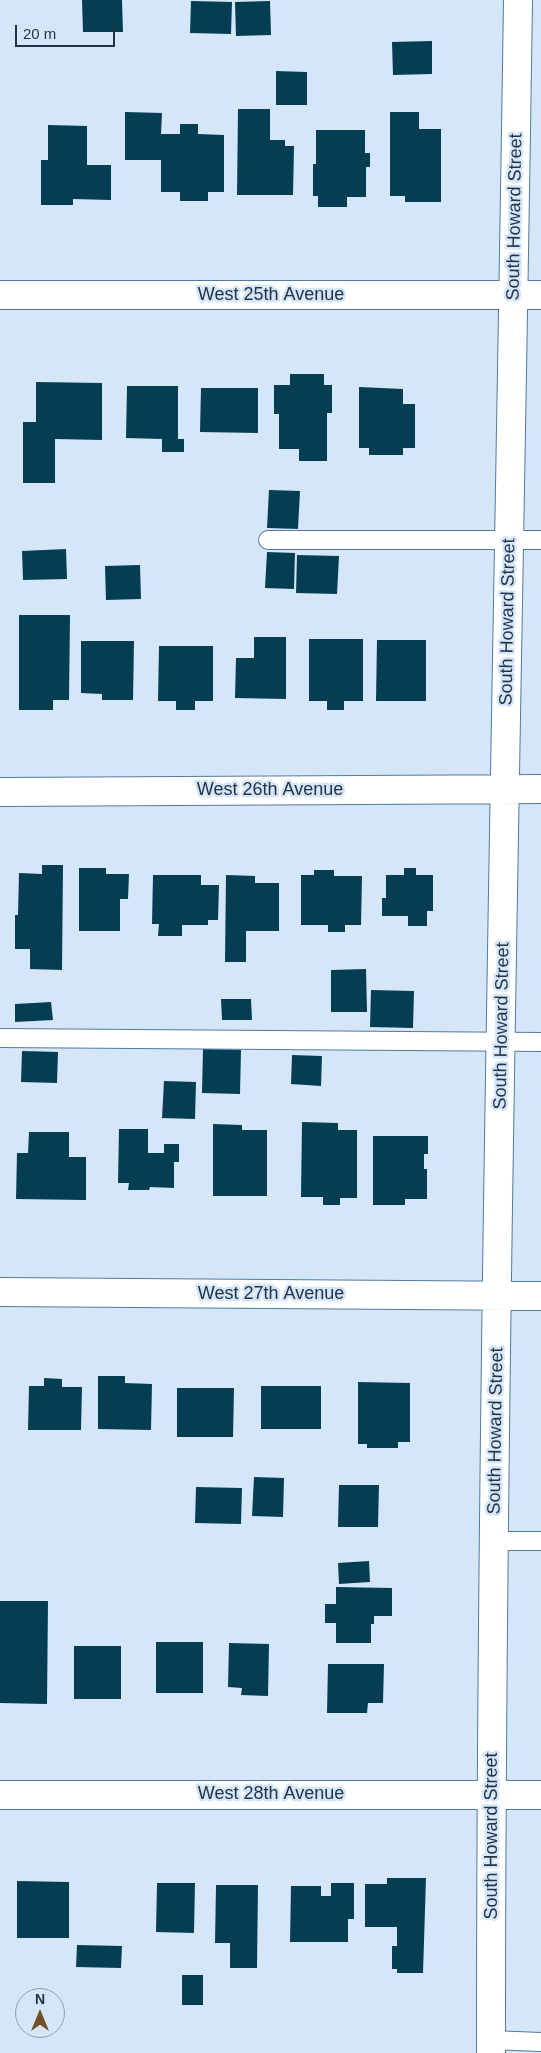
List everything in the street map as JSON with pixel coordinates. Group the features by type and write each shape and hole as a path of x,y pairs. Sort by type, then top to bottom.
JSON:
{"street":[{"name":"South Howard Street","path":"492,2047 492,1794 504,789 510,540 518,0"},
{"name":"West 25th Avenue","path":"0,295 541,295"},
{"name":"West 26th Avenue","path":"0,792 541,789"},
{"name":"West 27th Avenue","path":"0,1292 541,1296"},
{"name":"West 28th Avenue","path":"0,1795 541,1795"}],"lane":[{"path":"268,540 541,540"},
{"path":"0,1038 541,1042"},
{"path":"495,1541 541,1541"},
{"path":"492,2047 541,2042"}],"building":[{"path":"82,0 122,0 123,32 83,32"},
{"path":"191,1 232,2 231,34 190,33"},
{"path":"270,1 271,35 236,36 235,2"},
{"path":"432,41 432,74 393,75 392,42"},
{"path":"276,71 307,72 307,105 276,105"},
{"path":"238,109 270,109 270,140 285,140 285,146 294,146 293,195 237,195"},
{"path":"125,112 162,113 161,134 180,134 180,124 198,124 198,134 224,135 224,192 208,192 208,201 180,201 180,192 161,192 161,160 125,160"},
{"path":"390,112 419,112 419,129 441,129 441,202 405,202 405,196 390,196"},
{"path":"48,125 87,126 87,165 111,165 111,200 73,199 73,205 41,205 41,160 48,160"},
{"path":"316,130 365,130 365,153 370,153 370,167 366,167 366,197 347,197 347,207 318,207 318,196 313,196 313,164 316,164"},
{"path":"290,374 324,374 324,385 332,385 332,413 327,413 327,461 299,461 299,449 279,449 279,414 274,414 274,385 290,385"},
{"path":"36,382 102,383 102,440 55,439 55,483 23,483 23,422 36,422"},
{"path":"127,386 178,386 178,439 184,439 184,452 162,452 162,439 126,438"},
{"path":"359,387 403,389 403,404 415,404 415,448 403,448 403,455 369,455 369,448 359,448"},
{"path":"201,388 258,388 258,433 200,432"},
{"path":"269,490 300,491 298,529 267,528"},
{"path":"66,549 67,579 23,580 22,551"},
{"path":"267,552 295,553 294,589 265,588"},
{"path":"297,555 339,556 337,594 296,593"},
{"path":"140,565 141,599 106,600 105,566"},
{"path":"19,615 70,615 69,700 53,700 53,710 19,710"},
{"path":"254,637 286,637 286,699 235,698 236,658 254,658"},
{"path":"309,639 363,639 363,701 344,701 344,710 327,710 327,701 309,701"},
{"path":"377,640 426,640 426,701 376,701"},
{"path":"81,641 134,641 133,700 102,700 102,694 81,693"},
{"path":"159,646 213,646 213,701 195,701 195,710 176,710 176,701 158,701"},
{"path":"42,865 63,865 62,970 30,969 30,949 15,949 15,915 18,915 19,873 42,874"},
{"path":"79,868 106,868 106,874 129,874 128,899 120,899 120,931 79,931"},
{"path":"404,868 416,868 416,875 433,875 433,911 427,911 427,926 408,926 408,916 382,916 382,898 386,898 386,875 404,875"},
{"path":"314,870 334,870 334,876 362,876 361,925 345,925 345,932 328,932 328,925 301,925 301,875 314,875"},
{"path":"153,875 201,875 201,885 219,885 218,920 208,920 208,925 182,925 182,936 158,936 159,924 152,924"},
{"path":"226,875 255,876 255,883 279,883 279,931 246,931 246,962 225,962"},
{"path":"366,969 367,1012 331,1012 331,970"},
{"path":"371,990 414,991 413,1028 370,1027"},
{"path":"221,999 251,999 252,1020 222,1020"},
{"path":"51,1002 53,1020 15,1022 15,1004"},
{"path":"203,1049 241,1050 240,1094 202,1093"},
{"path":"22,1051 58,1052 57,1083 21,1082"},
{"path":"292,1055 322,1056 321,1086 291,1084"},
{"path":"164,1081 196,1082 195,1119 162,1118"},
{"path":"302,1122 338,1123 338,1130 357,1130 357,1198 340,1198 340,1205 323,1205 323,1197 301,1197"},
{"path":"213,1124 242,1125 242,1130 267,1130 267,1196 213,1196"},
{"path":"119,1129 148,1129 148,1153 164,1153 164,1144 179,1144 179,1162 174,1162 174,1188 150,1187 149,1190 128,1190 129,1183 118,1183"},
{"path":"29,1132 69,1132 69,1157 86,1157 86,1200 16,1199 17,1153 28,1153"},
{"path":"373,1136 428,1136 428,1154 424,1154 424,1169 427,1169 427,1199 405,1199 405,1205 373,1205"},
{"path":"98,1376 125,1376 125,1383 152,1384 151,1430 98,1429"},
{"path":"44,1378 62,1379 62,1387 82,1387 81,1430 28,1430 29,1386 44,1386"},
{"path":"358,1382 410,1383 410,1442 398,1442 398,1448 367,1448 367,1444 358,1444"},
{"path":"261,1386 321,1386 321,1429 261,1429"},
{"path":"177,1388 234,1388 233,1437 177,1437"},
{"path":"254,1477 284,1478 283,1517 252,1516"},
{"path":"339,1485 379,1485 378,1527 338,1527"},
{"path":"196,1487 242,1488 241,1524 195,1523"},
{"path":"369,1561 370,1582 339,1584 338,1563"},
{"path":"336,1587 392,1588 392,1616 374,1616 374,1624 371,1624 371,1643 336,1643 336,1623 325,1623 325,1604 336,1604"},
{"path":"0,1601 48,1601 47,1704 0,1703"},
{"path":"156,1642 203,1642 203,1693 156,1693"},
{"path":"229,1643 269,1644 268,1696 241,1695 242,1688 228,1687"},
{"path":"74,1646 121,1646 121,1699 74,1699"},
{"path":"328,1664 384,1664 383,1703 368,1703 367,1713 327,1713"},
{"path":"387,1878 426,1878 423,1973 397,1973 397,1969 392,1969 392,1946 397,1946 397,1927 365,1927 365,1884 387,1884"},
{"path":"17,1881 69,1882 69,1938 17,1938"},
{"path":"157,1883 195,1883 194,1933 156,1932"},
{"path":"331,1883 354,1883 354,1919 348,1919 348,1942 290,1942 291,1886 321,1886 321,1896 331,1896"},
{"path":"216,1885 258,1885 257,1968 230,1968 230,1943 215,1943"},
{"path":"77,1945 122,1946 121,1968 76,1967"},
{"path":"182,1975 203,1975 203,2005 182,2005"}]}
